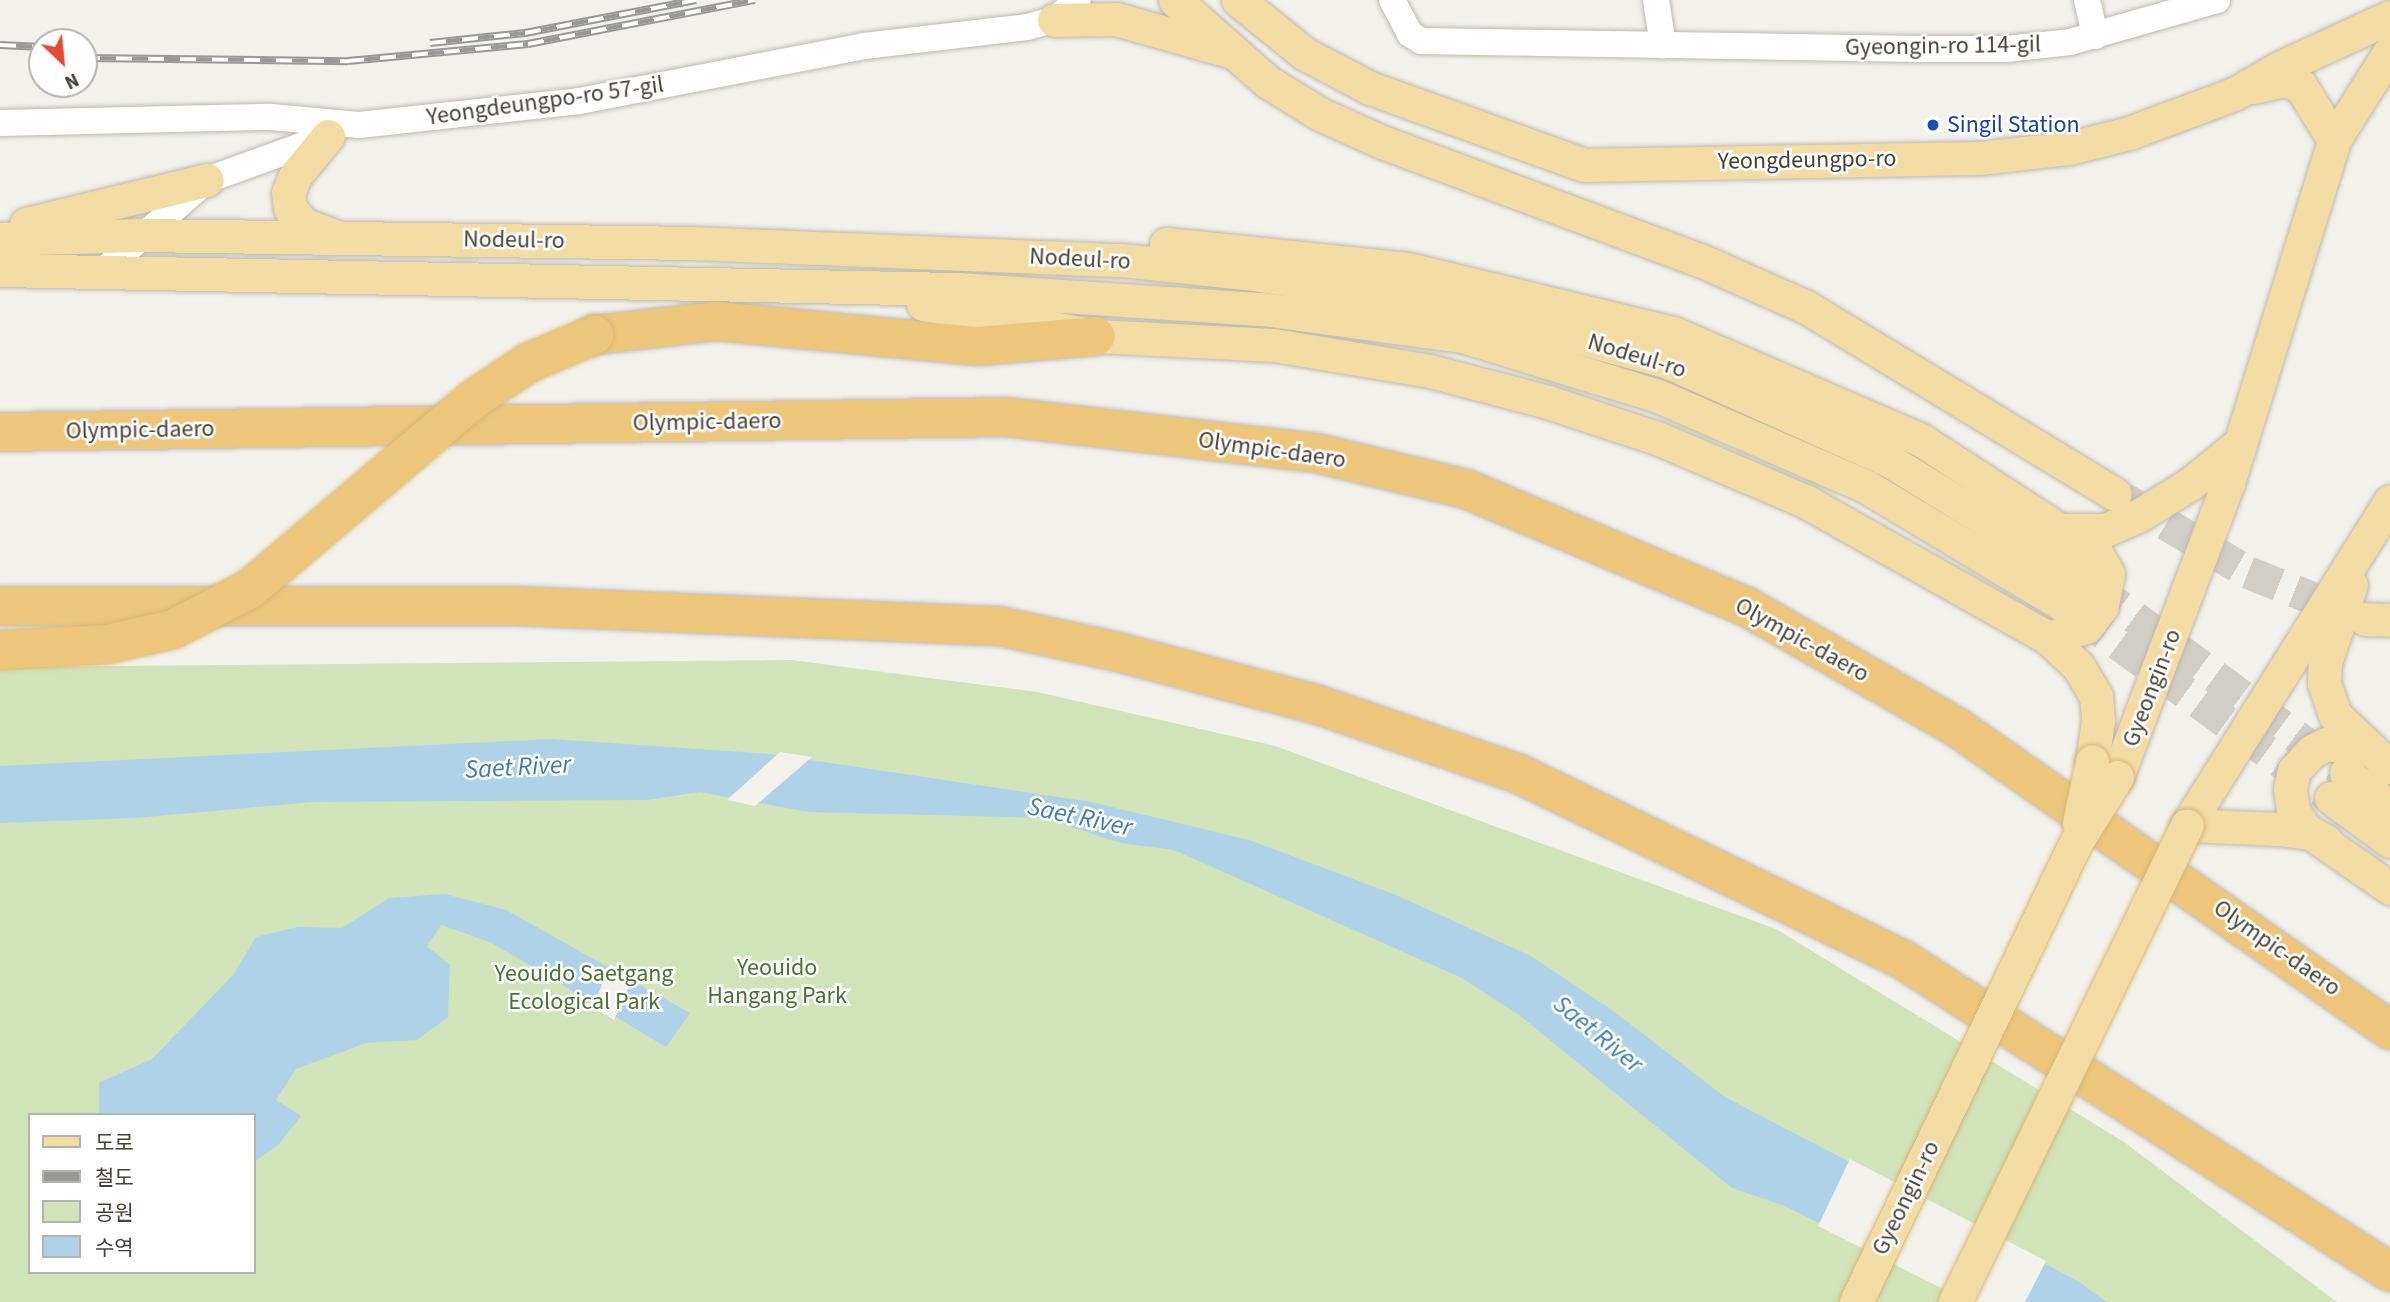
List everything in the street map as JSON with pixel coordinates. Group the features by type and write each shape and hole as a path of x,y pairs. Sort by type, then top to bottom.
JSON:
{"highway":[{"path":"0,650 107,645 173,629 250,589 474,399 528,363 594,335 716,321 978,345 1096,336"},
{"name":"Olympic-daero","path":"0,432 1006,417 1316,453 1466,489 1747,607 1958,728 2273,944 2390,1030"},
{"path":"0,606 516,606 999,626 1318,705 1519,774 1905,961 2390,1272"},
{"path":"2273,944 2390,1002"}],"main road":[{"path":"1175,0 1230,51 1320,114 1435,161 1699,260 1807,307 2115,494"},
{"name":"Yeongdeungpo-ro","path":"1238,0 1306,54 1370,88 1584,165 1979,158 2070,148 2129,133 2243,90 2279,68 2390,17"},
{"path":"1066,10 1116,19 1230,51"},
{"name":"Gyeongin-ro","path":"1856,1302 2074,844 2105,769 2184,607 2334,140 2390,51"},
{"path":"2243,90 2284,80 2301,85 2334,140"},
{"path":"328,136 295,176 288,193 290,208 303,224 341,238"},
{"path":"1435,161 1584,165"},
{"path":"0,229 207,180"},
{"path":"692,243 1011,234 1242,248 1408,269 1673,333 1921,440 2096,553 2108,574 2102,606 2086,627 2048,638"},
{"name":"Nodeul-ro","path":"0,239 140,235 692,243 1121,260 1254,274 1489,313 1668,362 1775,406 1890,461 2086,600 1867,487 1658,396 1462,336 1262,309 958,289 845,289 103,270 0,270"},
{"path":"845,289 1096,336 1274,345 1430,371 1548,402 1657,438 1805,501 2048,638 2078,666 2096,696 2105,769"},
{"path":"2062,530 2105,530 2138,516 2190,484 2238,445"},
{"path":"1955,1302 2187,825 2390,501"},
{"path":"2366,539 2325,663 2324,683 2329,706 2381,759"},
{"path":"2381,759 2326,744 2294,770 2290,789 2293,811 2305,829 2326,841 2390,888"},
{"path":"2390,807 2339,785 2390,841"},
{"path":"2187,825 2277,829 2311,833 2326,841"}],"street":[{"name":"Gyeongin-ro 114-gil","path":"1392,0 1410,34 1422,41 2006,49 2095,36 2217,0"},
{"path":"1656,0 1663,45"},
{"path":"2087,0 2095,36"},
{"name":"Yeongdeungpo-ro 57-gil","path":"0,123 271,117 359,125 579,101 1066,10"},
{"path":"103,270 140,235 207,180 359,125"}],"green space":[{"name":"Yeouido Hangang Park","path":"791,660 1037,692 1275,746 1776,929 2124,1142 2337,1302 0,1302 0,667"}],"water":[{"name":"Saet River","path":"552,739 770,754 1091,802 1249,840 1396,895 1531,956 1616,1013 1725,1097 2078,1281 2107,1302 1977,1302 1785,1206 1732,1188 1519,1015 1462,978 1174,850 1121,843 1044,818 809,812 700,792 647,800 313,802 135,818 0,823 0,766"},
{"path":"445,894 506,910 690,1013 666,1047 492,943 441,925 427,946 450,965 448,1017 417,1040 366,1043 296,1069 276,1100 301,1116 278,1145 256,1161 256,1113 99,1113 99,1083 152,1059 233,975 256,937 298,927 342,928 389,898"}],"pier":[{"path":"780,752 812,757 755,806 727,800"},
{"path":"610,964 633,977 614,1020 593,1007"},
{"path":"1850,1159 2046,1261 2025,1302 1969,1302 1818,1226"}],"tunnel":[{"path":"2123,498 2248,572 2353,614"},
{"path":"2094,587 2346,773"},
{"path":"2078,614 2331,798"}],"railway":[{"path":"430,43 525,33 696,0"},
{"path":"98,58 348,61 528,44 755,0"},
{"path":"0,45 28,46"}],"place":[{"name":"Singil Station","path":"1933,125"}],"park label":[{"name":"Yeouido Saetgang Ecological Park","path":"584,988"}]}
